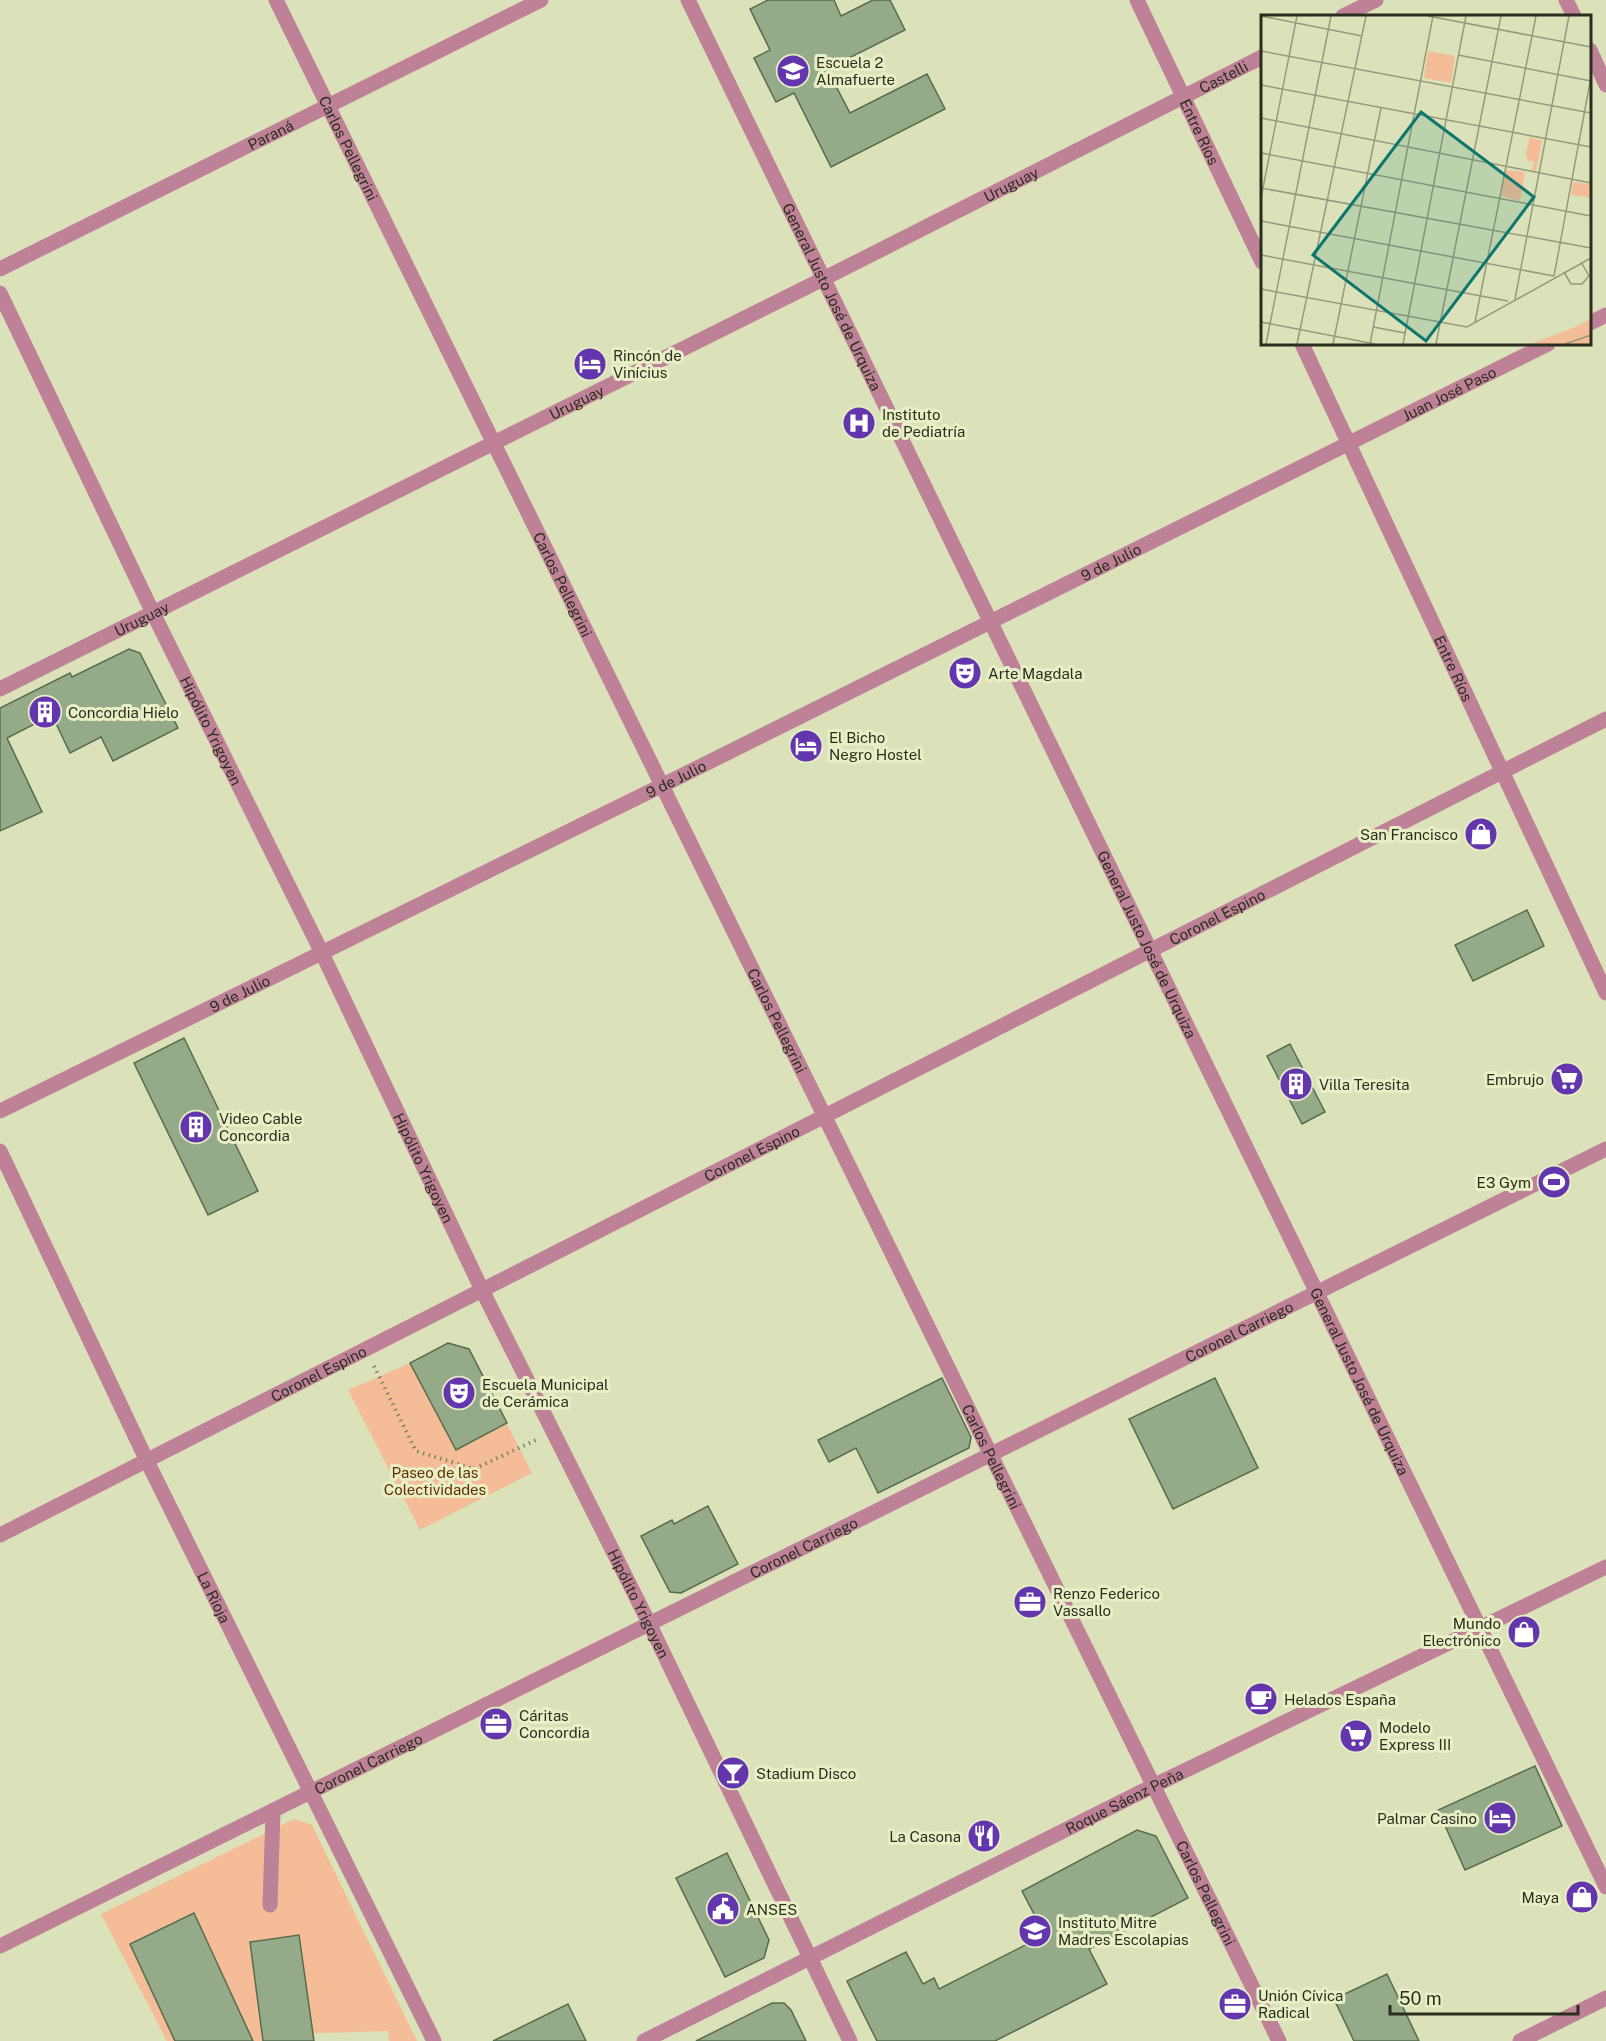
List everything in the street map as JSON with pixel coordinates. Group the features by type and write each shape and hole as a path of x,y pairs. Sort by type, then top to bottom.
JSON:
{"street":[{"name":"Carlos Pellegrini","path":"276,0 1279,2041"},
{"name":"Paraná","path":"0,269 541,0"},
{"name":"General Justo José de Urquiza","path":"688,0 1606,1887"},
{"name":"Entre Ríos","path":"1137,0 1261,258"},
{"path":"1345,15 1376,0"},
{"path":"1566,0 1574,15"},
{"path":"1591,52 1606,85"},
{"name":"Castelli","path":"1184,97 1261,58"},
{"name":"Uruguay","path":"0,689 1184,97"},
{"name":"Hipólito Yrigoyen","path":"0,293 153,613 321,951 482,1290 649,1623 849,2041"},
{"path":"1591,322 1606,315"},
{"name":"Entre Ríos","path":"1302,345 1606,993"},
{"name":"Juan José Paso","path":"1349,442 1546,345"},
{"name":"9 de Julio","path":"0,1111 321,951 663,785 1349,442"},
{"name":"Coronel Espino","path":"0,1535 1606,718"},
{"name":"Coronel Carriego","path":"0,1946 1606,1149"},
{"name":"La Rioja","path":"0,1151 147,1461 313,1792 434,2041"},
{"name":"Roque Sáenz Peña","path":"645,2041 1153,1786 1606,1567"},
{"path":"270,1905 273,1812"},
{"path":"1520,2041 1606,1998"}],"path":[{"path":"366,1349 416,1451 474,1469 553,1432"}],"green space":[{"name":"Paseo de las Colectividades","path":"410,1363 456,1450 507,1424 532,1473 420,1530 348,1390"},
{"path":"294,1819 312,1825 417,2041 389,2041 388,2031 262,2035 262,2041 253,2041 194,1914 130,1944 175,2041 167,2041 101,1914","holes":["299,1935 262,2033 250,1942"]}],"building":[{"path":"768,0 834,0 841,16 873,0 890,0 905,30 827,69 850,113 927,74 945,109 831,167 794,93 776,102 754,58 770,50 750,9"},
{"path":"129,649 140,653 178,728 113,761 101,737 70,753 52,715 7,738 42,812 0,831 0,708 70,673 72,677"},
{"path":"1527,910 1544,946 1473,981 1455,945"},
{"name":"Video Cable Concordia","path":"184,1038 258,1191 208,1215 134,1063"},
{"name":"Villa Teresita","path":"1290,1044 1325,1112 1302,1124 1267,1056"},
{"name":"Escuela Municipal de Cerámica","path":"448,1343 469,1349 507,1423 456,1450 410,1363"},
{"path":"942,1378 971,1437 969,1448 878,1493 856,1448 829,1462 818,1440"},
{"path":"1215,1378 1258,1468 1173,1509 1129,1419"},
{"path":"708,1506 738,1564 681,1593 670,1592 641,1536 672,1520 674,1524"},
{"name":"Palmar Casino","path":"1535,1766 1562,1826 1465,1870 1438,1810"},
{"name":"Instituto Mitre Madres Escolapias","path":"1137,1830 1156,1836 1188,1898 1089,1949 1107,1984 995,2041 877,2041 847,1981 906,1952 923,1984 934,1978 939,1989 1045,1935 1022,1891"},
{"name":"ANSES","path":"727,1853 769,1940 764,1958 725,1977 676,1878"},
{"path":"194,1913 253,2041 175,2041 130,1944"},
{"path":"299,1935 314,2041 263,2041 250,1942"},
{"path":"1387,1974 1419,2041 1354,2041 1334,1999"},
{"path":"772,2003 784,2003 791,2010 806,2041 696,2041"},
{"path":"568,2004 586,2041 493,2041"}],"place":[{"name":"Escuela 2 Almafuerte","path":"793,71"},
{"name":"Rincón de Vinícius","path":"590,364"},
{"name":"Instituto de Pediatría","path":"859,423"},
{"name":"Arte Magdala","path":"965,673"},
{"name":"Concordia Hielo","path":"45,712"},
{"name":"El Bicho Negro Hostel","path":"806,746"},
{"name":"San Francisco","path":"1481,834"},
{"name":"Embrujo","path":"1567,1079"},
{"name":"Villa Teresita","path":"1296,1084"},
{"name":"Video Cable Concordia","path":"196,1127"},
{"name":"E3 Gym","path":"1554,1182"},
{"name":"Escuela Municipal de Cerámica","path":"459,1393"},
{"name":"Renzo Federico Vassallo","path":"1030,1602"},
{"name":"Mundo Electrónico","path":"1524,1632"},
{"name":"Helados España","path":"1261,1699"},
{"name":"Cáritas Concordia","path":"496,1724"},
{"name":"Modelo Express III","path":"1356,1736"},
{"name":"Stadium Disco","path":"733,1773"},
{"name":"Palmar Casino","path":"1500,1818"},
{"name":"La Casona","path":"984,1836"},
{"name":"Maya","path":"1582,1897"},
{"name":"ANSES","path":"723,1909"},
{"name":"Instituto Mitre Madres Escolapias","path":"1035,1931"},
{"name":"Unión Cívica Radical","path":"1235,2004"}]}
